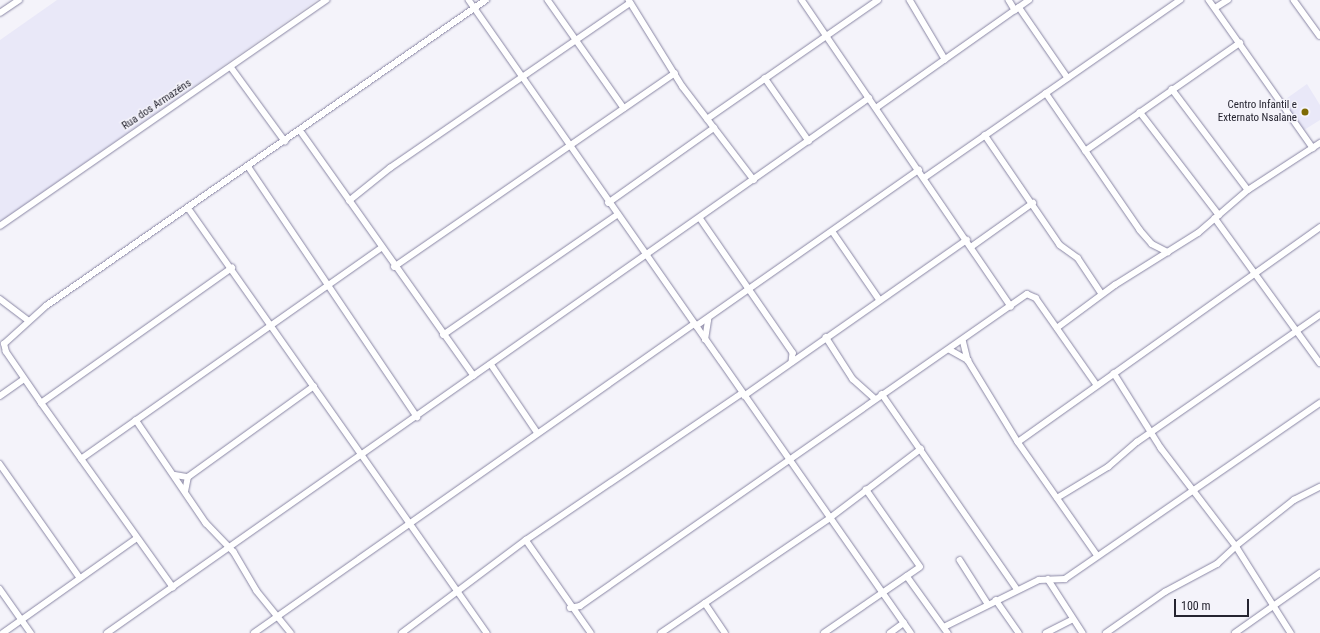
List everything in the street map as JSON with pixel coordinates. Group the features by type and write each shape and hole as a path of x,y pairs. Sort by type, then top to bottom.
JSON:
{"street":[{"path":"0,13 18,0"},
{"name":"Rua dos Armazéns","path":"0,226 326,0"},
{"path":"469,0 522,80 608,203 911,632"},
{"path":"173,588 24,379 6,352 4,344 28,320 189,209 248,166 486,0"},
{"path":"548,0 624,108"},
{"path":"802,0 827,34 1011,306"},
{"path":"707,119 827,34 878,0"},
{"path":"910,0 945,59"},
{"path":"1009,0 1068,78"},
{"path":"876,108 1029,0"},
{"path":"924,178 1180,0"},
{"path":"1209,0 1313,148"},
{"path":"1215,8 1228,0"},
{"path":"1294,0 1318,27 1320,36"},
{"path":"350,202 390,168 522,80 629,1 675,73 707,119 754,180"},
{"path":"1085,151 1240,43"},
{"path":"231,67 285,141"},
{"path":"394,267 570,147 675,73"},
{"path":"765,78 809,141"},
{"path":"1172,89 1248,190"},
{"path":"1046,93 1140,230 1158,249 1161,257"},
{"path":"107,633 417,417 869,98"},
{"path":"1140,112 1217,217 1296,332 1320,363"},
{"path":"608,203 714,128"},
{"path":"300,130 394,267 474,376"},
{"path":"985,135 1033,203 1060,245 1078,258 1102,294"},
{"path":"1057,328 1102,294 1161,257 1217,217 1248,190 1320,143"},
{"path":"248,166 327,286 417,417"},
{"path":"254,633 538,432 695,325 708,320 919,170"},
{"path":"971,247 1033,203"},
{"path":"189,209 232,268 361,455 487,633"},
{"path":"443,335 617,215"},
{"path":"700,218 748,291 793,353 792,362"},
{"path":"1018,442 1320,227"},
{"path":"833,232 879,299"},
{"path":"402,633 526,540 792,362 879,299 966,240"},
{"path":"81,459 381,248"},
{"path":"1158,249 1168,252"},
{"path":"41,403 232,268"},
{"path":"570,608 580,606 673,538 790,461 882,394 950,350 1023,296 1032,295 1097,385"},
{"path":"0,299 28,320"},
{"path":"1057,498 1108,467 1153,431 1320,315"},
{"path":"705,340 708,320"},
{"path":"826,337 853,379 875,399"},
{"path":"963,340 968,360 1018,442 1097,555"},
{"path":"950,350 968,360"},
{"path":"793,353 802,354"},
{"path":"491,364 538,432"},
{"path":"1114,373 1153,431 1161,448 1195,489 1236,546 1291,633"},
{"path":"0,396 24,379"},
{"path":"174,476 188,477 314,386"},
{"path":"882,394 1018,589"},
{"path":"944,627 1018,589 1048,580 1065,579 1097,555 1320,403"},
{"path":"136,420 213,532 230,547 277,616 291,633"},
{"path":"661,633 830,518 921,449"},
{"path":"0,464 80,578"},
{"path":"186,492 188,477"},
{"path":"1106,633 1165,592 1217,564 1236,546 1294,500 1320,487"},
{"path":"824,633 920,566 866,490"},
{"path":"2,633 137,538"},
{"path":"526,540 570,608 591,633"},
{"path":"960,560 988,604"},
{"path":"1235,633 1320,574"},
{"path":"907,576 948,633"},
{"path":"1048,580 1083,633"},
{"path":"0,589 31,633"},
{"path":"996,600 1019,633"},
{"path":"705,603 725,633"},
{"path":"576,616 580,606"},
{"path":"1046,633 1073,619"},
{"path":"890,633 904,623"},
{"path":"897,629 911,632"}],"shaded area":[{"path":"57,0 317,0 0,222 0,40"},
{"name":"Centro Infantil e Externato Nsalane","path":"1307,84 1320,105 1320,120 1304,130 1283,101"}],"place":[{"name":"Centro Infantil e Externato Nsalane","path":"1305,112"}]}
